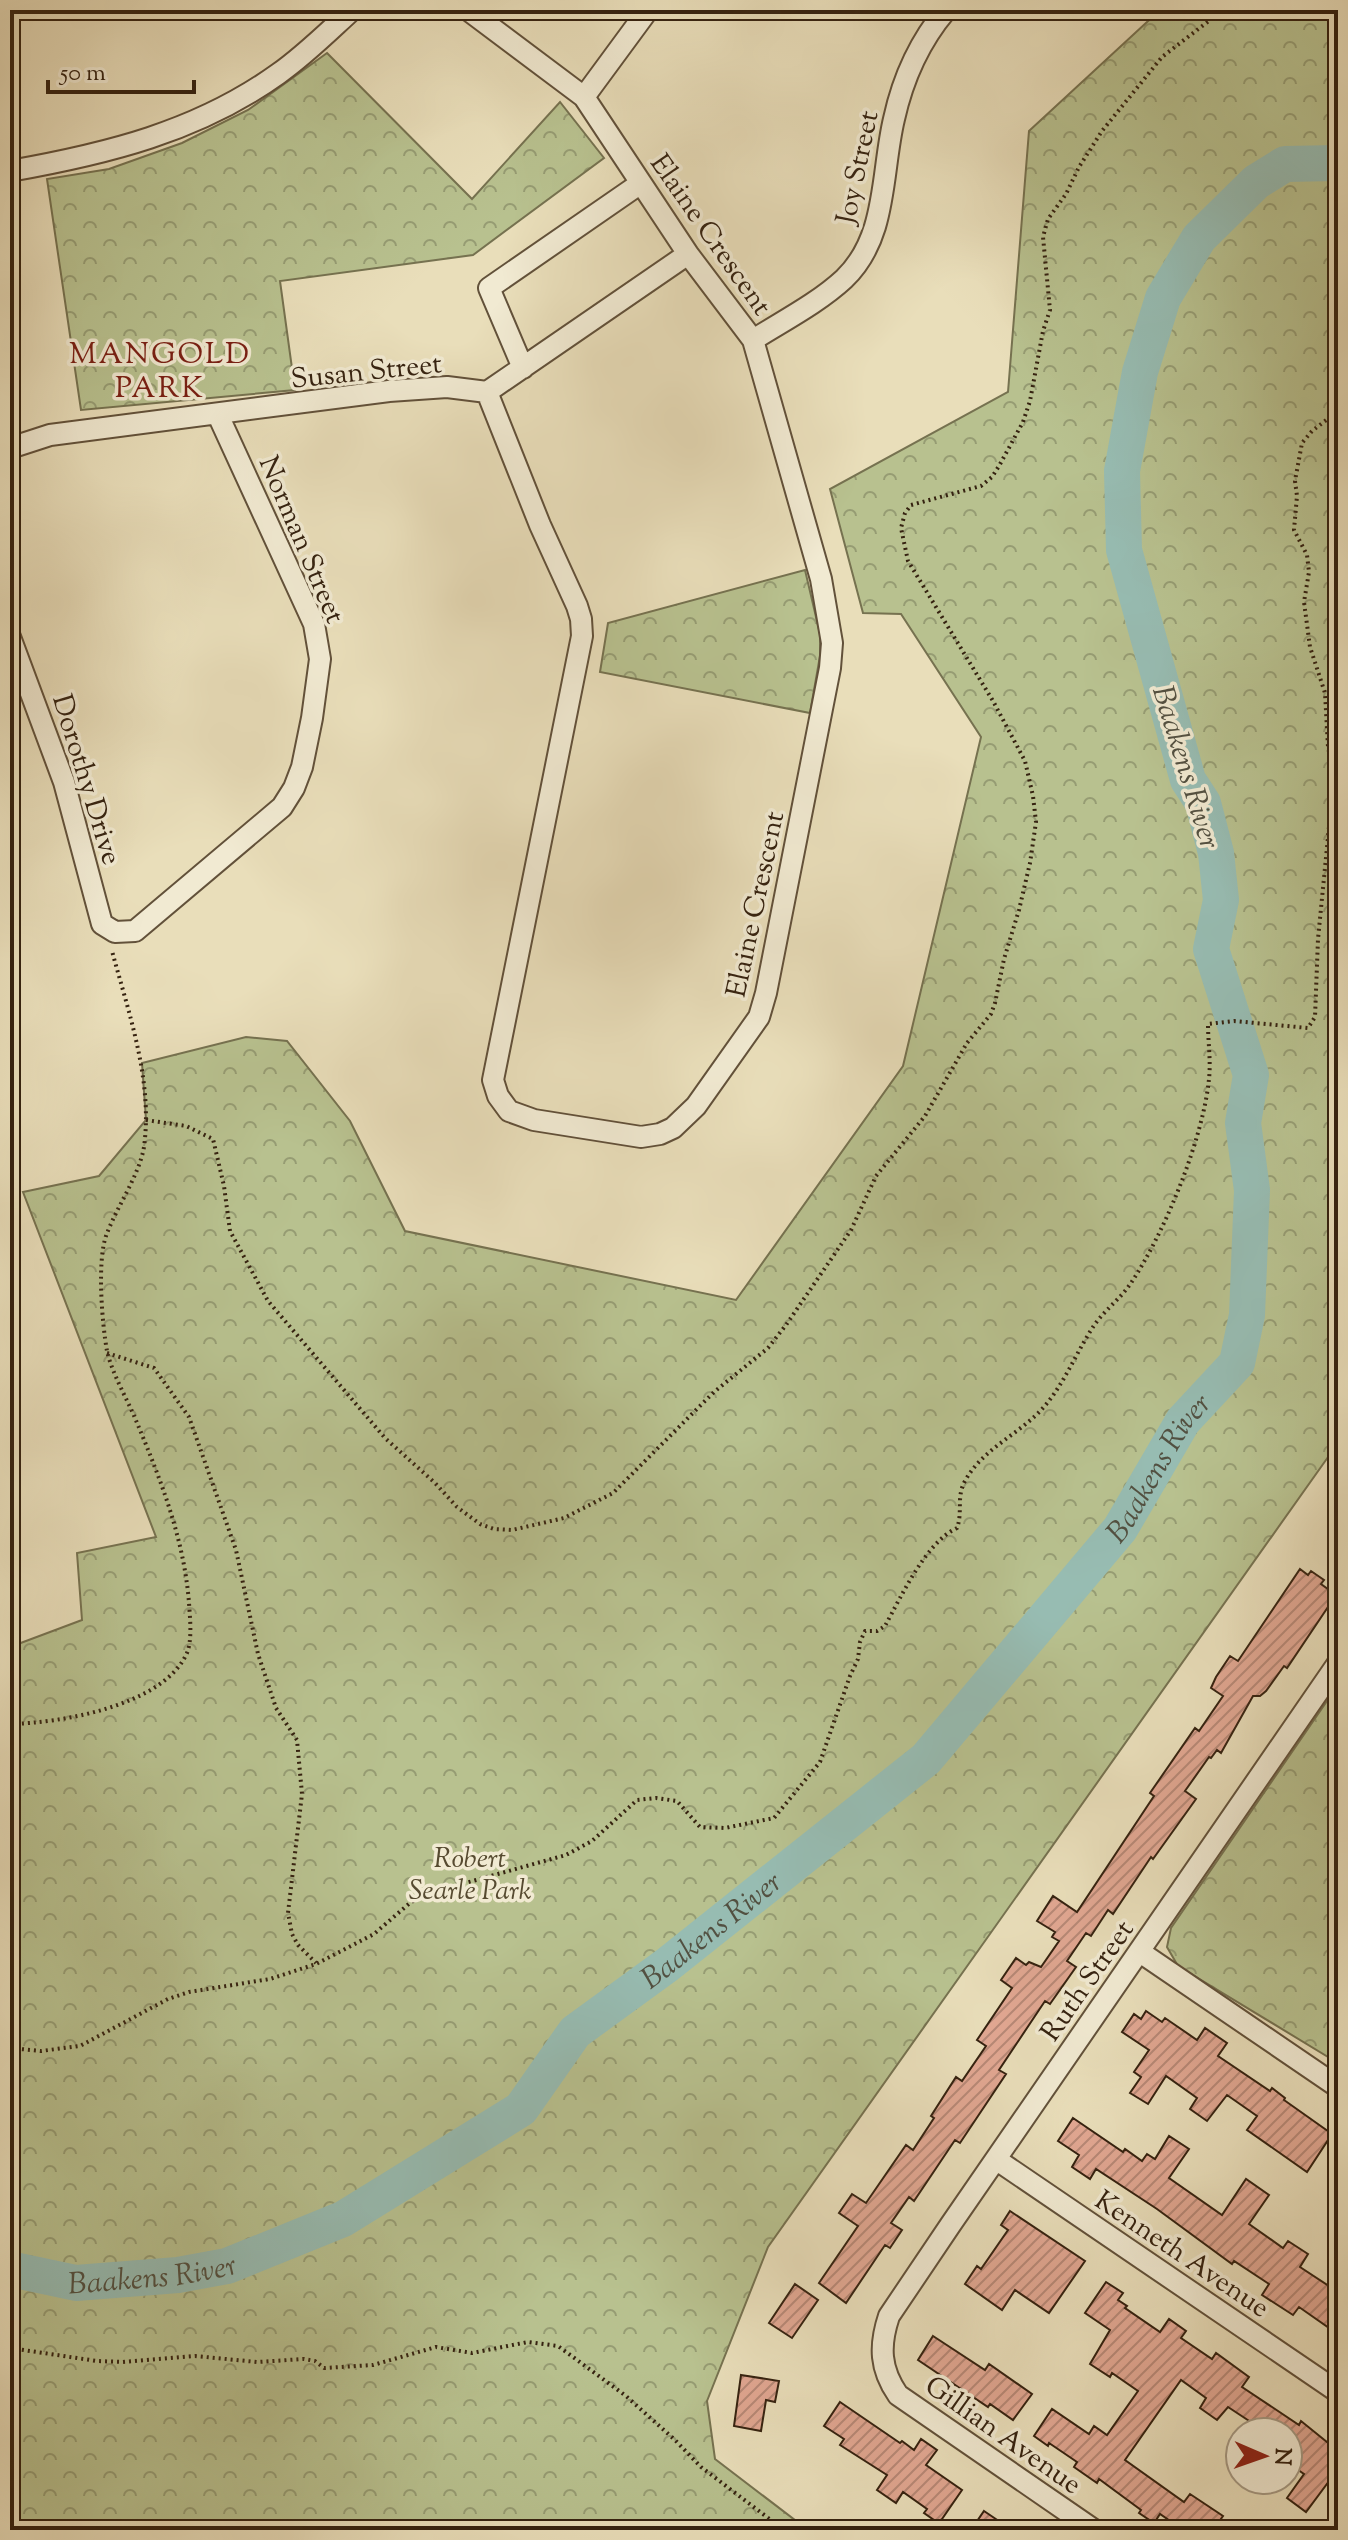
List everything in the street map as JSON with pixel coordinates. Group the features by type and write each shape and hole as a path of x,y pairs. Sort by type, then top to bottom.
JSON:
{"street":[{"path":"10,171 91,157 135,144 213,113 279,74 352,10"},
{"name":"Elaine Crescent","path":"468,10 584,97 688,254 753,340 821,579 832,643 830,668 759,1017 696,1106 673,1128 660,1134 641,1137 534,1120 509,1111 498,1096 493,1080 495,1056 582,636 577,606 540,525 487,392"},
{"path":"584,97 648,10"},
{"name":"Joy Street","path":"753,340 845,278 868,244 876,226 893,121 904,80 931,28 946,10"},
{"path":"523,368 489,288 641,183"},
{"path":"487,392 688,254"},
{"name":"Susan Street","path":"10,448 50,435 389,391 447,387 487,392"},
{"name":"Norman Street","path":"111,931 125,933 142,927 282,807 302,767 320,659 314,624 218,415"},
{"name":"Dorothy Drive","path":"10,637 64,782 95,905 111,931"},
{"name":"Ruth Street","path":"884,2331 889,2316 1338,1663"},
{"path":"1140,1952 1338,2087"},
{"name":"Kenneth Avenue","path":"997,2160 1338,2392"},
{"name":"Gillian Avenue","path":"884,2331 881,2351 883,2367 898,2395 1094,2530"}],"path":[{"path":"10,2048 41,2051 80,2046 168,1999 189,1992 270,1979 316,1964 374,1934 411,1902 451,1887 566,1855 592,1841 637,1800 656,1798 677,1801 700,1827 725,1828 774,1818 820,1762 858,1659 865,1631 877,1631 885,1626 918,1569 948,1532 957,1528 965,1480 982,1457 1042,1409 1063,1382 1095,1324 1130,1284 1158,1232 1200,1133 1210,1076 1208,1024 1234,1021 1308,1028 1315,1017 1318,939 1334,776 1328,747 1325,693 1310,647 1304,602 1309,572 1307,555 1294,530 1295,481 1302,443 1338,411"},
{"path":"10,1724 78,1716 126,1702 168,1679 187,1655 190,1620 181,1549 165,1490 107,1353 101,1288 104,1239 143,1152 146,1120 138,1045 111,931"},
{"path":"107,1353 154,1368 189,1417 236,1550 258,1654 276,1708 297,1740 302,1794 288,1913 292,1934 298,1945 316,1964"},
{"path":"10,2348 110,2362 195,2356 257,2362 304,2359 315,2361 324,2368 373,2365 436,2347 472,2353 528,2342 558,2346 598,2374 675,2440 701,2467 784,2530"}],"green space":[{"name":"Robert Searle Park","path":"1160,10 1338,10 1338,1443 768,2247 707,2401 715,2459 808,2530 10,2530 10,1647 82,1620 77,1553 156,1537 23,1192 99,1176 146,1120 142,1063 246,1037 287,1041 350,1121 405,1231 736,1300 903,1066 981,737 901,614 863,613 830,489 1008,392 1029,131"},
{"path":"327,53 472,199 560,102 604,158 473,255 280,281 295,390 81,410 47,179 109,169 182,143 248,110"},
{"path":"805,570 820,634 820,656 810,713 600,672 608,623"},
{"path":"1338,1685 1338,2063 1178,1966 1167,1947 1171,1928"}],"building":[{"path":"1300,1569 1308,1575 1311,1571 1324,1580 1321,1584 1336,1595 1287,1668 1284,1666 1260,1696 1253,1696 1221,1753 1217,1750 1209,1757 1185,1791 1196,1799 1153,1859 1151,1857 1113,1914 1108,1910 1091,1936 1086,1933 1067,1961 1076,1967 1050,2004 1045,2001 999,2070 1006,2074 960,2143 955,2140 914,2201 909,2197 891,2223 902,2230 890,2248 885,2245 846,2303 819,2283 858,2226 839,2213 852,2194 866,2203 906,2145 913,2150 956,2077 962,2081 986,2046 977,2040 1012,1988 1001,1980 1016,1958 1026,1965 1029,1962 1041,1967 1059,1941 1052,1937 1055,1932 1037,1921 1053,1896 1077,1912 1154,1796 1150,1793 1195,1728 1199,1731 1223,1696 1211,1688 1216,1677 1230,1656 1238,1661"},
{"path":"1146,2011 1162,2022 1165,2018 1197,2040 1205,2028 1227,2043 1218,2056 1270,2091 1272,2088 1332,2134 1307,2172 1247,2130 1257,2116 1227,2095 1207,2121 1190,2109 1197,2098 1166,2076 1148,2104 1130,2093 1141,2077 1134,2072 1149,2050 1122,2032 1134,2014 1141,2019"},
{"path":"1073,2118 1123,2152 1125,2149 1142,2161 1147,2154 1155,2159 1169,2136 1189,2149 1169,2178 1222,2215 1246,2179 1269,2195 1249,2224 1283,2248 1288,2241 1308,2254 1300,2267 1338,2292 1338,2321 1332,2330 1299,2307 1293,2315 1262,2295 1269,2284 1234,2261 1232,2264 1096,2169 1090,2179 1072,2167 1079,2155 1058,2141"},
{"path":"1010,2211 1085,2261 1049,2313 1015,2290 1002,2310 965,2284 977,2266 981,2269 1008,2230 1001,2225"},
{"path":"1106,2282 1123,2293 1118,2300 1127,2306 1125,2308 1160,2332 1169,2319 1186,2331 1181,2338 1212,2359 1216,2353 1249,2377 1242,2387 1286,2416 1242,2416 1228,2407 1217,2420 1200,2408 1206,2398 1181,2380 1125,2460 1184,2502 1190,2494 1223,2516 1213,2530 1183,2530 1160,2514 1154,2523 1099,2479 1097,2483 1074,2467 1077,2462 1034,2436 1052,2409 1089,2434 1094,2426 1107,2435 1138,2391 1112,2373 1110,2377 1090,2364 1110,2330 1085,2313"},
{"path":"795,2284 818,2300 792,2338 769,2323"},
{"path":"933,2336 985,2370 989,2364 1032,2394 1013,2420 918,2360"},
{"path":"741,2375 779,2381 775,2402 766,2400 761,2431 734,2426"},
{"path":"840,2402 914,2450 921,2439 937,2450 926,2465 962,2490 942,2519 937,2522 924,2513 927,2509 903,2492 896,2503 877,2490 887,2475 840,2445 844,2439 824,2426"},
{"path":"1304,2423 1338,2451 1338,2469 1306,2512 1287,2498 1304,2496"},
{"path":"984,2511 1012,2530 971,2530"}],"waterway":[{"name":"Baakens River","path":"10,2269 76,2283 178,2275 227,2266 343,2219 521,2109 575,2032 667,1965 926,1759 1120,1529 1183,1421 1237,1363 1247,1315 1252,1190 1243,1123 1251,1075 1211,949 1221,900 1216,853 1203,803 1188,780 1124,550 1122,471 1140,372 1163,298 1199,238 1256,182 1285,164 1338,163"}],"district":[{"name":"MANGOLD PARK","path":"160,370"}]}
